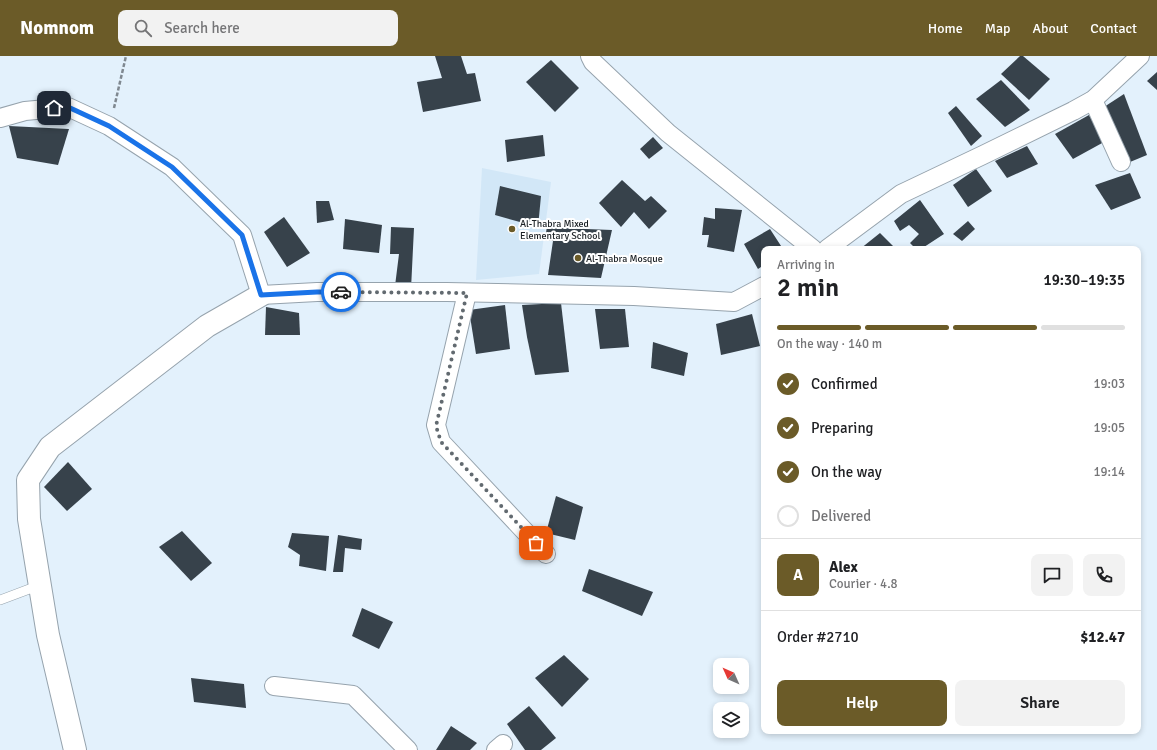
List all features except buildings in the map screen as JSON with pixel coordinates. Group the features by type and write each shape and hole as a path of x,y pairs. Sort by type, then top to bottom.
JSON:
{"street":[{"path":"590,56 593,62 668,133 809,246"},
{"path":"831,246 900,194 1024,135 1093,100 1140,56"},
{"path":"1093,100 1121,162"},
{"path":"0,118 25,110 68,107 109,126 172,167 242,235 261,295"},
{"path":"75,750 48,636 29,519 28,480 50,447 207,326 261,295 317,292 467,293 634,296 734,302 761,288"},
{"path":"467,293 436,426 441,442 546,554"},
{"path":"274,686 353,695 408,750"}],"lane":[{"path":"0,600 40,585"}],"path":[{"path":"109,126 126,56"}],"shaded area":[{"name":"Al-Thabra Mixed Elementary School","path":"482,168 551,182 539,274 476,280"}],"way so far":[{"path":"341,292 467,293 436,426 441,442 536,543"}],"place":[{"name":"Al-Thabra Mixed Elementary School","path":"512,229"},
{"name":"Al-Thabra Mosque","path":"578,258"}],"route":[{"path":"54,108 68,107 109,126 172,167 242,235 261,295 341,292"}]}
